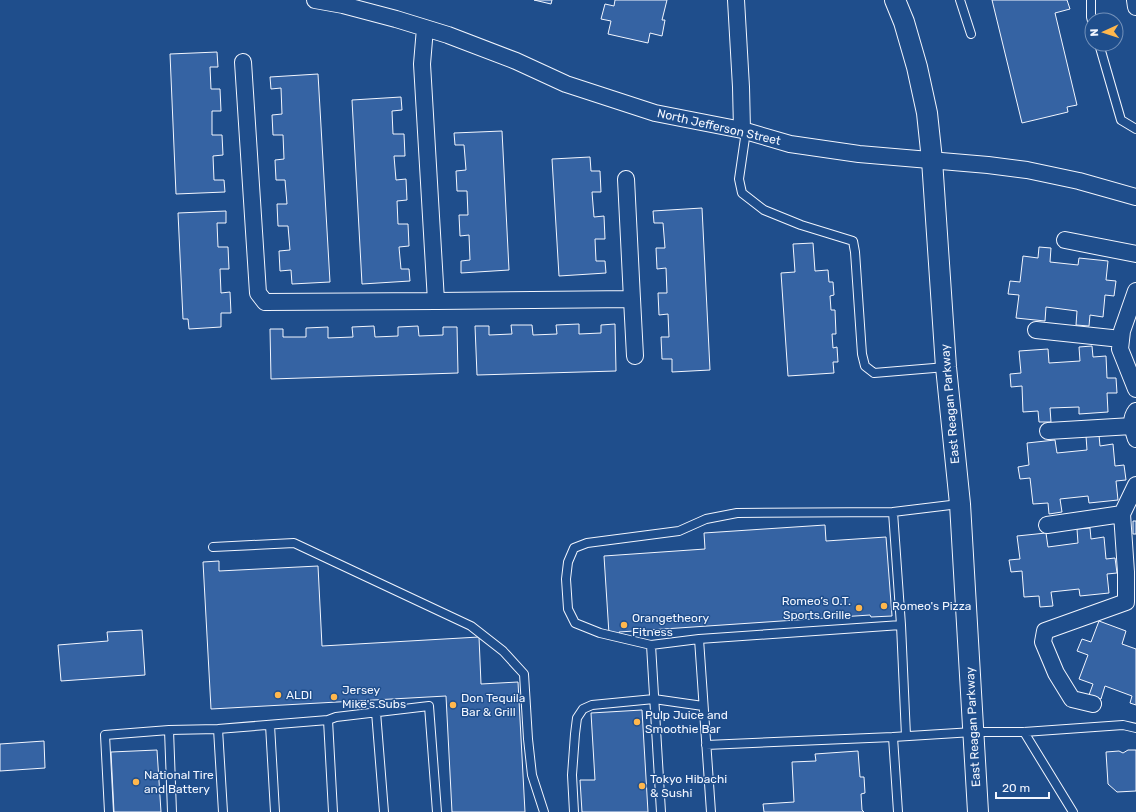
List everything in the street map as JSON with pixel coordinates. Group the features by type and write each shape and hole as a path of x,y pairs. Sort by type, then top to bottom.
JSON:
{"street":[{"name":"North Jefferson Street","path":"315,0 365,11 448,35 516,61 566,84 656,113 744,131 790,144 859,154 988,164 1027,170 1134,193"},
{"path":"736,0 744,131"},
{"name":"East Reagan Parkway","path":"895,0 904,22 917,67 927,113 932,160 946,366 960,504 978,812"},
{"path":"1135,0 1136,7"},
{"path":"425,28 422,64 436,301"},
{"path":"243,62 258,293 265,302 632,299"},
{"path":"626,179 636,356"},
{"path":"1065,240 1136,254"},
{"path":"1136,291 1122,331 1120,349 1136,389"},
{"path":"1036,330 1121,339"},
{"path":"1048,431 1134,425"},
{"path":"1093,704 1072,699 1056,674 1043,642 1046,631 1131,605 1126,572 1122,514 1136,485"},
{"path":"1047,525 1122,514"}],"lane":[{"path":"960,0 971,34"},
{"path":"1091,0 1091,12"},
{"path":"1101,52 1121,120 1136,130"},
{"path":"744,131 739,179 742,193 764,210 801,225 853,241 862,354 865,366 874,373 946,366"},
{"path":"901,625 699,639 651,644 600,633 575,623 568,609 566,579 568,562 574,548 587,543 679,531 706,519 737,513 893,512 960,504"},
{"path":"893,512 901,625 906,736"},
{"path":"213,547 294,543 471,626 503,651 524,674 532,775 544,812"},
{"path":"699,639 711,812"},
{"path":"651,644 661,812"},
{"path":"574,812 572,776 575,734 577,718 583,710 592,705 654,699 703,706"},
{"path":"110,812 105,735 169,730 218,729 328,720 336,717 429,706 437,812"},
{"path":"376,712 384,812"},
{"path":"328,720 333,812"},
{"path":"270,725 275,812"},
{"path":"706,746 973,732 1024,732 1123,725 1136,728"},
{"path":"218,729 223,812"},
{"path":"169,730 172,812"},
{"path":"1024,732 1073,812"},
{"path":"893,737 898,812"}],"building":[{"path":"534,0 552,0 551,4"},
{"path":"615,0 667,0 662,20 665,20 662,36 650,33 648,43 608,34 611,21 601,19 605,4 614,6"},
{"path":"992,0 1067,0 1070,9 1055,13 1077,105 1067,107 1068,112 1022,123"},
{"path":"217,52 218,67 210,67 211,89 220,89 221,111 212,111 212,135 222,135 223,155 213,156 214,180 224,180 225,192 176,194 170,54"},
{"path":"318,74 330,282 292,284 291,270 280,271 279,251 290,250 288,226 278,226 277,204 287,204 285,180 276,180 275,160 284,159 283,135 273,135 272,115 282,114 281,88 271,89 270,77"},
{"path":"401,97 402,110 392,111 393,134 404,134 405,156 394,156 396,180 406,179 407,200 397,201 398,224 408,224 409,246 399,247 401,269 409,269 410,281 362,284 352,100"},
{"path":"502,131 509,270 461,273 461,261 470,260 469,235 460,236 459,215 468,215 467,191 457,191 456,171 466,170 464,145 455,145 454,133"},
{"path":"590,157 591,171 600,171 601,192 592,192 594,217 604,216 605,239 595,239 596,261 605,261 606,273 559,276 552,159"},
{"path":"702,208 710,370 672,372 672,359 662,359 661,337 669,337 668,314 659,315 658,293 667,293 666,268 657,269 656,248 665,248 663,223 654,223 653,211"},
{"path":"226,211 226,223 217,223 218,247 228,247 229,269 220,269 221,293 230,292 231,313 221,313 221,327 189,329 188,319 183,319 178,213"},
{"path":"813,243 815,271 828,270 829,282 833,282 834,295 830,296 831,310 835,310 836,334 832,334 833,348 837,347 838,362 833,362 834,373 788,376 781,273 795,272 793,244"},
{"path":"1039,247 1051,248 1050,262 1078,265 1079,258 1108,261 1106,280 1116,281 1114,296 1105,295 1103,317 1090,315 1089,326 1076,325 1077,311 1046,307 1045,321 1016,318 1019,295 1008,294 1010,281 1020,282 1023,256 1038,258"},
{"path":"579,324 579,334 601,333 601,325 615,324 616,371 477,375 475,326 489,326 489,335 512,334 511,325 532,325 533,335 557,334 556,325"},
{"path":"374,326 375,337 398,336 398,327 418,326 419,336 443,335 443,327 457,327 458,373 271,379 270,329 283,329 283,337 306,337 306,328 328,327 328,338 353,337 352,327"},
{"path":"1092,346 1093,357 1106,356 1107,378 1116,378 1117,393 1107,393 1108,412 1079,414 1079,407 1050,408 1051,422 1039,422 1038,411 1023,412 1022,386 1011,387 1010,374 1021,373 1019,351 1048,349 1049,363 1080,361 1079,347"},
{"path":"1099,435 1100,446 1113,444 1115,466 1124,465 1126,480 1116,481 1118,500 1089,503 1088,496 1060,499 1062,512 1049,514 1048,503 1033,504 1030,478 1020,479 1018,467 1029,465 1027,443 1055,440 1057,453 1087,450 1086,436"},
{"path":"1133,521 1136,521 1136,534 1133,534"},
{"path":"825,525 826,541 886,537 892,616 871,617 870,615 619,632 620,634 609,634 604,556 705,549 704,533"},
{"path":"1090,528 1091,539 1104,537 1106,559 1115,558 1117,573 1107,574 1109,593 1080,596 1079,589 1051,592 1053,606 1040,607 1039,596 1024,597 1022,571 1011,572 1009,560 1020,559 1017,536 1046,533 1048,547 1078,543 1077,529"},
{"path":"219,561 219,571 318,566 322,646 479,637 481,684 518,682 525,812 452,812 446,696 211,709 203,562"},
{"path":"1099,621 1126,631 1122,644 1136,649 1136,705 1130,703 1132,696 1105,686 1101,699 1089,695 1093,684 1079,679 1088,655 1077,651 1082,639 1091,642"},
{"path":"142,630 145,675 61,681 58,645 108,641 107,632"},
{"path":"642,710 648,812 582,812 580,780 595,780 591,713"},
{"path":"44,741 45,768 0,771 0,744"},
{"name":"National Tire and Battery","path":"157,750 161,812 114,812 111,752"},
{"path":"1128,750 1136,750 1136,791 1117,792 1108,784 1106,752 1119,751 1123,753"},
{"path":"858,751 860,777 864,777 865,793 861,794 862,810 864,812 764,812 763,804 794,802 792,762 816,761 815,754"}],"place":[{"name":"Romeo's Pizza","path":"884,606"},
{"name":"Romeo’s O.T. Sports Grille","path":"859,608"},
{"name":"Orangetheory Fitness","path":"624,625"},
{"name":"ALDI","path":"278,695"},
{"name":"Jersey Mike's Subs","path":"334,697"},
{"name":"Don Tequila Bar & Grill","path":"453,705"},
{"name":"Pulp Juice and Smoothie Bar","path":"637,722"},
{"name":"National Tire and Battery","path":"136,782"},
{"name":"Tokyo Hibachi & Sushi","path":"642,786"}]}
